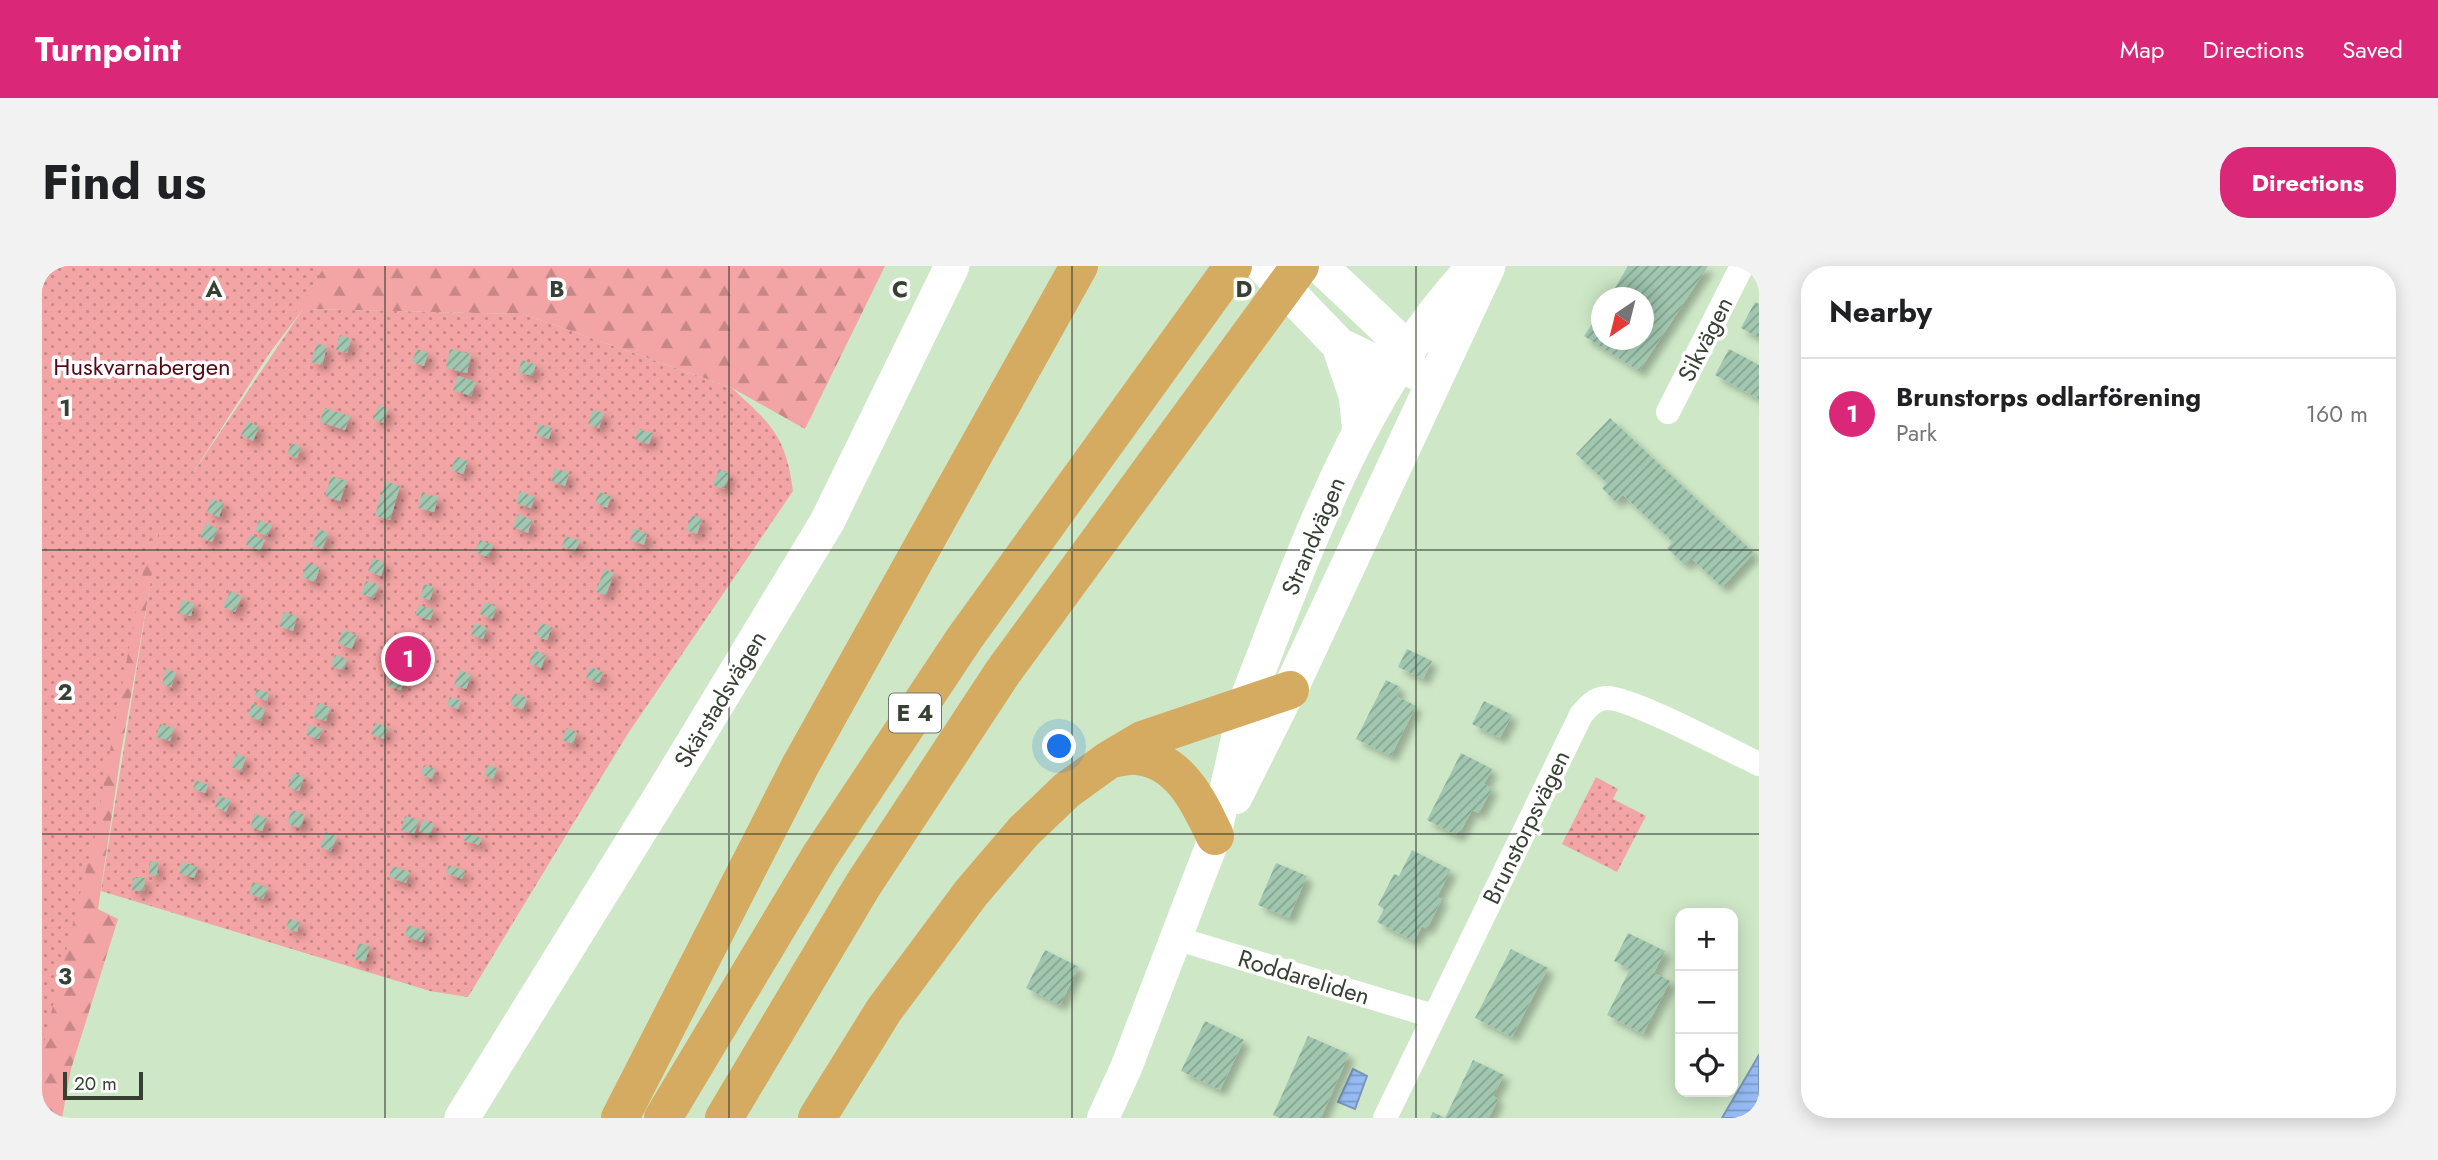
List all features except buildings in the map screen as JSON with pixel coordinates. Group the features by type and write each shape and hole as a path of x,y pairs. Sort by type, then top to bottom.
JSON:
{"highway":[{"path":"620,1118 800,766 1079,266"},
{"name":"E 4","path":"663,1118 820,856 964,639 1233,266"},
{"name":"E 4","path":"724,1118 863,885 1003,672 1300,266"},
{"path":"817,1118 884,1010 971,893 1024,831 1067,790 1110,759 1154,735 1290,690"},
{"path":"1110,759 1138,756 1171,770 1195,794 1215,836"}],"main road":[{"name":"Skärstadsvägen","path":"462,1118 827,522 952,266"},
{"path":"1264,266 1339,345 1377,363 1399,362 1433,383"},
{"path":"1320,266 1393,335 1399,362"},
{"name":"Strandvägen","path":"1244,707 1318,519 1360,431 1399,362 1448,294 1475,266"},
{"name":"Strandvägen","path":"1290,690 1488,266"},
{"path":"1339,345 1356,395 1360,431"}],"street":[{"name":"Sikvägen","path":"1668,412 1742,266"},
{"name":"Strandvägen","path":"1103,1118 1126,1068 1215,836 1247,779 1290,690"},
{"name":"Brunstorpsvägen","path":"1385,1118 1581,715 1593,702 1608,697 1631,703 1759,764"},
{"name":"Strandvägen","path":"1215,836 1244,707"},
{"name":"Roddareliden","path":"1175,938 1433,1016"}],"green space":[{"name":"Huskvarnabergen","path":"42,266 885,266 805,429 732,388 523,314 303,309 243,388 162,517 121,753 98,909 118,919 71,1069 62,1118 42,1118"},
{"name":"Huskvarnabergen","path":"42,266 325,266 189,479 303,309 523,314 732,388 775,432 786,457 793,491 627,735 468,997 430,991 101,891 160,523 149,540 95,832 42,1051"},
{"path":"1596,777 1618,789 1613,799 1646,816 1617,872 1562,844"}],"water":[{"path":"1759,1055 1759,1118 1722,1118 1734,1097 1738,1097 1738,1091"},
{"path":"1353,1069 1367,1076 1355,1109 1338,1102"}],"place":[{"name":"Brunstorps odlarförening","path":"408,659"}]}
